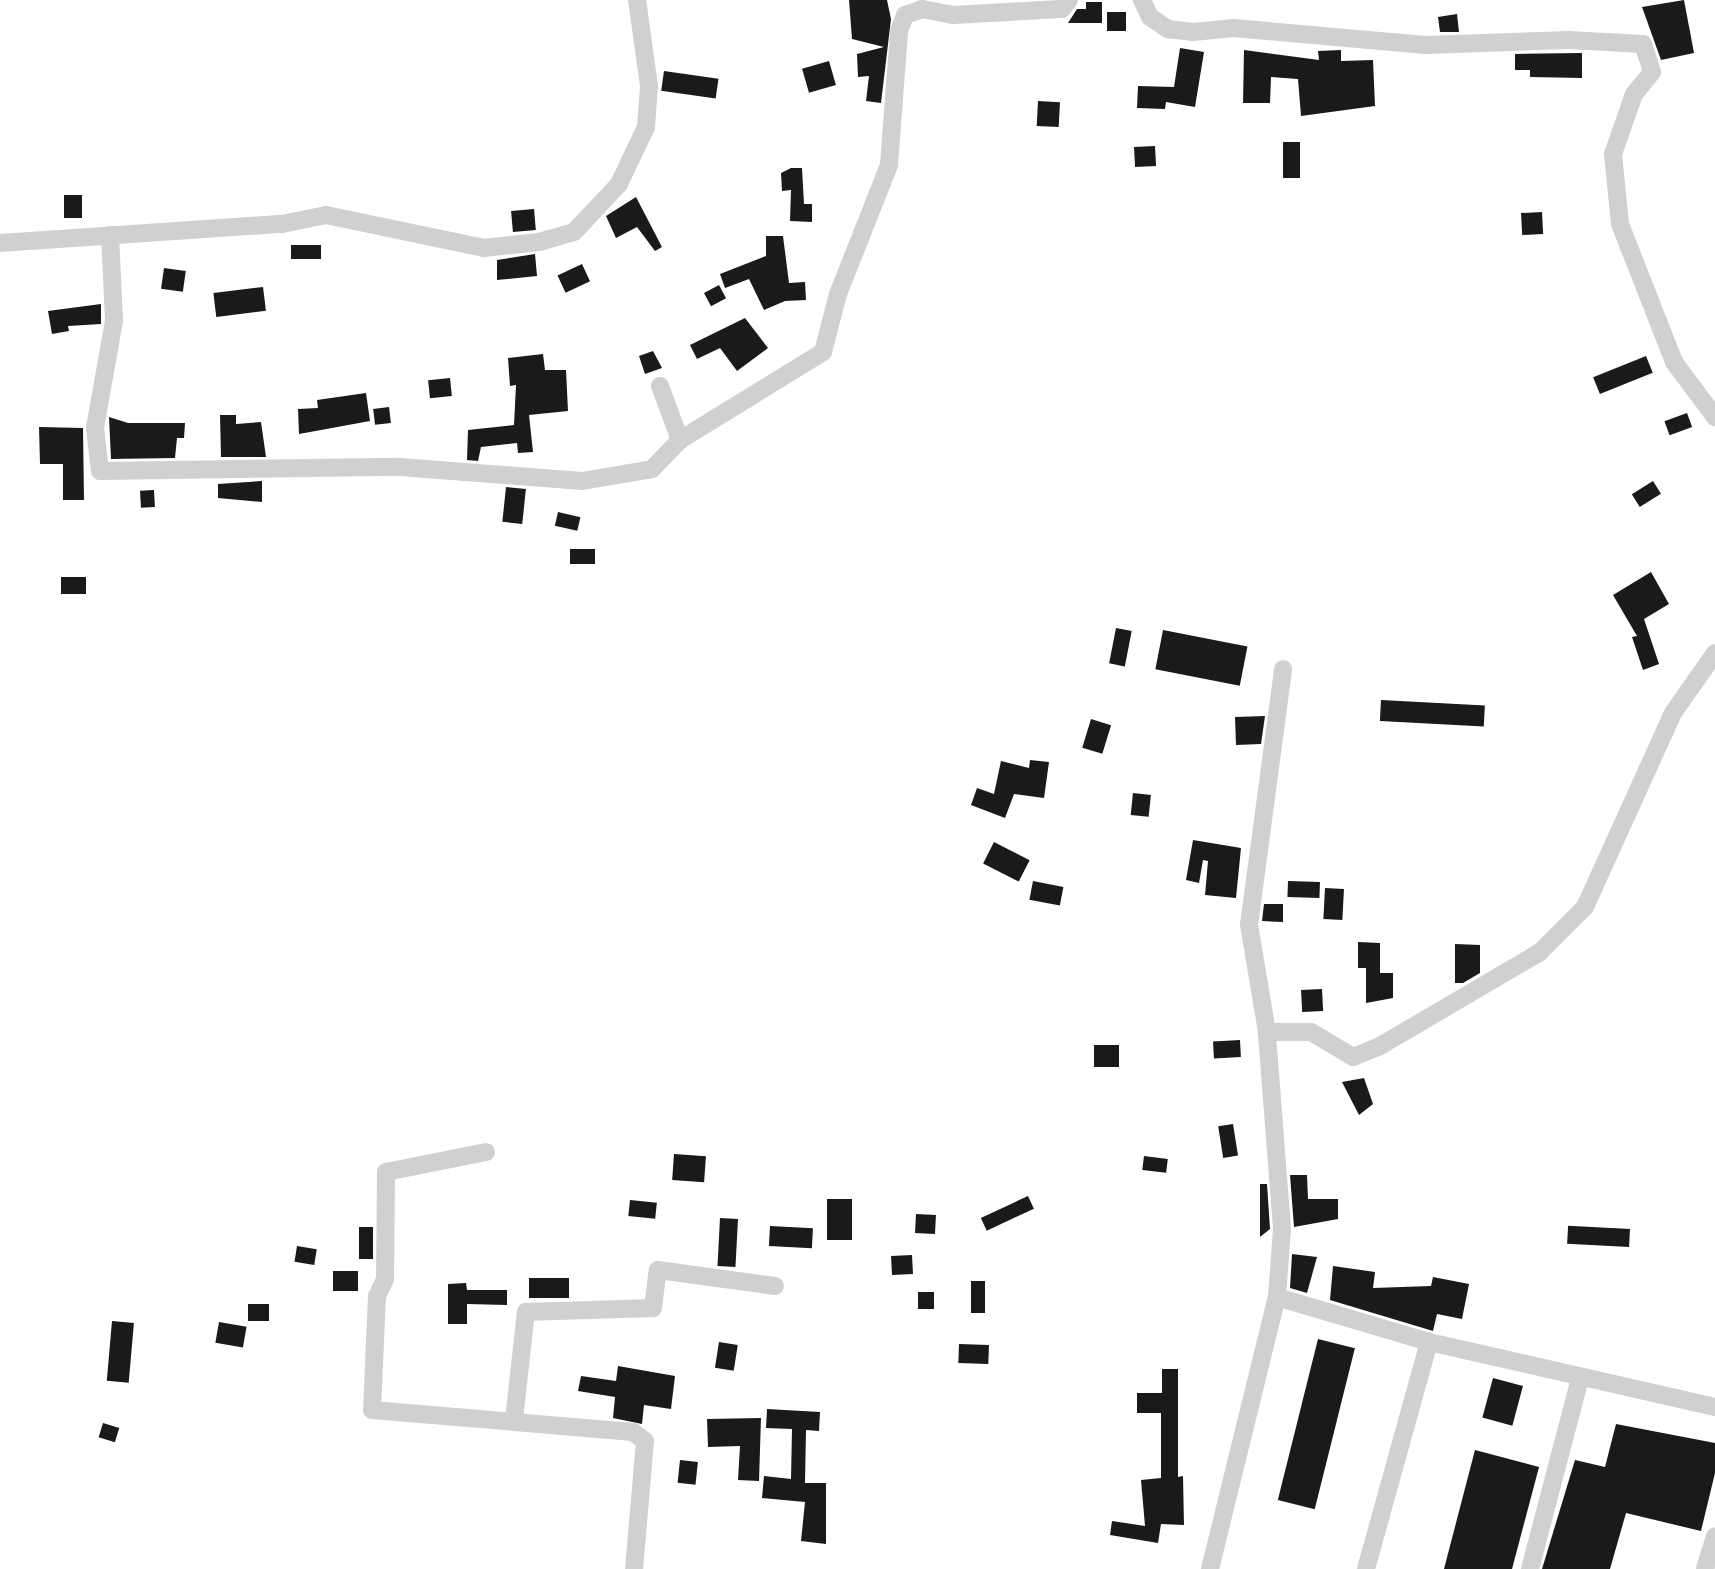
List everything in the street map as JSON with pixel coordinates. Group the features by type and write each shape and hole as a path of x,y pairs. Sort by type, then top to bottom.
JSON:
{"street":[{"path":"0,243 282,224 326,215 484,248 539,242 574,232 619,184 646,127 649,86 637,0"},
{"path":"110,235 114,321 95,428 100,471 400,467 582,481 652,469 680,440 823,352 838,294 889,165 899,31 905,15 922,9 953,15 1062,9 1069,0"},
{"path":"1142,0 1150,17 1168,29 1193,32 1234,28 1425,45 1568,40 1643,44 1652,72 1634,94 1613,154 1620,224 1674,362 1715,417"},
{"path":"660,386 680,440"},
{"path":"1267,1032 1311,1032 1353,1057 1380,1046 1540,952 1585,907 1673,713 1715,653"},
{"path":"1210,1569 1277,1297 1282,1229 1267,1032 1249,925 1283,669"},
{"path":"486,1152 386,1172 385,1279 377,1296 372,1410 633,1432 645,1441 634,1569"},
{"path":"514,1420 526,1312 653,1308 658,1270 775,1286"},
{"path":"1277,1297 1429,1342 1715,1407"},
{"path":"1366,1569 1429,1342"},
{"path":"1530,1569 1580,1378"},
{"path":"1705,1569 1715,1537"}],"building":[{"path":"849,0 887,0 891,19 881,103 866,101 869,76 858,77 857,54 884,47 852,39"},
{"path":"1684,0 1694,53 1661,60 1642,7"},
{"path":"1086,2 1102,2 1102,23 1068,23 1077,9 1086,9"},
{"path":"1107,12 1126,12 1126,31 1107,31"},
{"path":"1457,14 1459,32 1440,32 1438,17"},
{"path":"1180,48 1204,52 1195,107 1166,102 1165,109 1137,108 1138,86 1174,87"},
{"path":"1244,50 1319,60 1318,51 1341,50 1341,61 1373,60 1375,106 1301,116 1298,79 1271,77 1270,103 1243,103"},
{"path":"1582,53 1582,78 1530,77 1530,70 1515,70 1515,54"},
{"path":"829,61 836,85 809,93 802,69"},
{"path":"664,71 718,79 716,98 661,91"},
{"path":"1038,101 1060,102 1059,127 1037,126"},
{"path":"1283,142 1300,142 1300,178 1283,178"},
{"path":"1155,146 1156,166 1135,167 1134,147"},
{"path":"791,168 802,168 804,204 812,204 812,222 790,221 791,190 782,191 781,173"},
{"path":"64,195 82,195 82,218 64,218"},
{"path":"636,197 662,247 655,251 637,227 616,238 606,216"},
{"path":"534,209 536,230 513,232 511,211"},
{"path":"1542,212 1543,234 1522,235 1521,213"},
{"path":"766,236 783,236 789,283 805,282 806,300 785,301 764,310 749,279 725,288 720,274 766,256"},
{"path":"291,245 321,245 321,259 291,259"},
{"path":"535,254 537,276 497,280 497,260"},
{"path":"582,264 590,281 566,293 558,275"},
{"path":"164,268 186,271 183,292 161,289"},
{"path":"719,285 726,298 711,306 704,293"},
{"path":"263,287 266,311 216,317 213,293"},
{"path":"101,304 101,324 68,326 69,331 52,334 48,311"},
{"path":"745,318 768,348 737,371 720,348 697,359 690,345"},
{"path":"653,351 662,368 645,374 639,356"},
{"path":"543,354 545,370 566,370 568,411 529,415 533,452 518,453 517,443 481,447 478,461 467,460 468,430 514,425 516,385 510,386 508,358"},
{"path":"1646,356 1653,373 1600,394 1593,377"},
{"path":"450,378 452,396 430,398 428,380"},
{"path":"366,393 370,421 299,434 298,409 318,408 317,400"},
{"path":"389,407 391,423 375,425 373,409"},
{"path":"1687,413 1692,427 1670,435 1664,421"},
{"path":"220,415 236,415 236,424 261,422 266,457 221,457"},
{"path":"109,417 128,423 185,423 184,438 177,438 175,458 111,459"},
{"path":"39,427 83,428 84,500 63,500 63,464 40,464"},
{"path":"262,481 262,502 218,498 218,484"},
{"path":"1653,481 1661,494 1640,507 1632,494"},
{"path":"506,487 526,489 522,524 502,522"},
{"path":"154,490 155,507 141,508 140,491"},
{"path":"558,512 580,517 577,531 555,526"},
{"path":"570,549 595,549 595,564 570,564"},
{"path":"1651,572 1669,604 1644,619 1659,664 1643,670 1632,637 1637,636 1613,595"},
{"path":"61,577 86,577 86,594 61,594"},
{"path":"1116,628 1132,631 1125,666 1109,663"},
{"path":"1163,630 1247,646 1240,686 1155,669"},
{"path":"1381,700 1485,705 1484,726 1380,721"},
{"path":"1265,716 1261,744 1236,745 1235,717"},
{"path":"1091,719 1111,725 1102,754 1082,748"},
{"path":"1030,760 1049,762 1044,798 1014,794 1005,818 971,805 977,788 994,794 1001,761 1029,768"},
{"path":"1133,793 1151,795 1149,817 1131,815"},
{"path":"1193,840 1241,848 1236,898 1205,895 1208,861 1203,860 1199,883 1186,880"},
{"path":"994,842 1030,860 1019,882 983,863"},
{"path":"1033,881 1063,887 1060,906 1029,900"},
{"path":"1288,881 1320,882 1319,898 1287,897"},
{"path":"1325,888 1344,889 1342,920 1323,919"},
{"path":"1264,904 1283,904 1283,922 1262,921"},
{"path":"1358,942 1380,943 1380,973 1393,973 1393,998 1366,1003 1366,968 1358,968"},
{"path":"1455,944 1480,945 1480,973 1463,983 1455,983"},
{"path":"1322,989 1323,1011 1302,1012 1301,990"},
{"path":"1240,1040 1241,1057 1214,1058 1213,1041"},
{"path":"1094,1045 1119,1045 1119,1067 1094,1067"},
{"path":"1364,1078 1373,1104 1359,1115 1342,1082"},
{"path":"1233,1124 1238,1156 1223,1158 1218,1126"},
{"path":"674,1154 706,1156 704,1182 672,1180"},
{"path":"1144,1156 1168,1159 1166,1173 1142,1170"},
{"path":"1290,1175 1307,1175 1308,1199 1338,1199 1338,1219 1294,1227"},
{"path":"1260,1184 1267,1184 1270,1229 1260,1237"},
{"path":"1028,1196 1034,1209 987,1231 981,1218"},
{"path":"827,1199 852,1199 852,1240 827,1240"},
{"path":"630,1200 657,1203 655,1219 628,1216"},
{"path":"916,1214 936,1215 935,1234 915,1233"},
{"path":"720,1218 738,1219 735,1267 717,1266"},
{"path":"770,1226 813,1228 812,1248 769,1246"},
{"path":"1568,1226 1630,1229 1629,1247 1567,1244"},
{"path":"359,1227 373,1227 373,1259 359,1259"},
{"path":"297,1246 317,1249 314,1265 294,1262"},
{"path":"1292,1254 1317,1257 1307,1293 1290,1288"},
{"path":"912,1255 913,1274 892,1275 891,1256"},
{"path":"1333,1266 1375,1272 1373,1288 1431,1286 1433,1277 1469,1284 1462,1319 1437,1314 1433,1331 1330,1300"},
{"path":"333,1271 358,1271 358,1291 333,1291"},
{"path":"529,1278 569,1278 569,1298 529,1298"},
{"path":"971,1281 985,1281 985,1313 971,1313"},
{"path":"466,1283 467,1290 507,1290 507,1305 467,1304 467,1324 448,1324 448,1284"},
{"path":"918,1292 934,1292 934,1309 918,1309"},
{"path":"248,1304 269,1304 269,1321 248,1321"},
{"path":"112,1321 134,1323 129,1383 107,1381"},
{"path":"219,1322 247,1327 243,1348 215,1343"},
{"path":"1318,1339 1355,1348 1315,1509 1278,1500"},
{"path":"719,1342 738,1345 734,1371 715,1368"},
{"path":"959,1344 989,1345 988,1364 958,1363"},
{"path":"618,1366 675,1376 671,1409 644,1405 642,1424 613,1418 615,1397 578,1391 581,1376 616,1381"},
{"path":"1162,1369 1178,1369 1178,1477 1183,1476 1184,1525 1161,1524 1158,1543 1110,1535 1112,1521 1145,1526 1141,1480 1161,1478 1161,1413 1137,1413 1137,1393 1162,1393"},
{"path":"1493,1378 1523,1386 1512,1426 1482,1418"},
{"path":"767,1409 820,1412 819,1431 806,1430 805,1483 826,1483 826,1544 801,1541 805,1502 762,1498 764,1476 791,1479 792,1429 766,1428"},
{"path":"761,1418 759,1481 738,1480 740,1446 708,1447 707,1419"},
{"path":"103,1423 119,1428 115,1442 99,1437"},
{"path":"1616,1424 1715,1443 1715,1473 1701,1531 1626,1513 1610,1569 1542,1569 1575,1460 1605,1467"},
{"path":"1475,1450 1539,1467 1512,1569 1444,1569"},
{"path":"680,1460 698,1462 695,1485 678,1483"}]}
